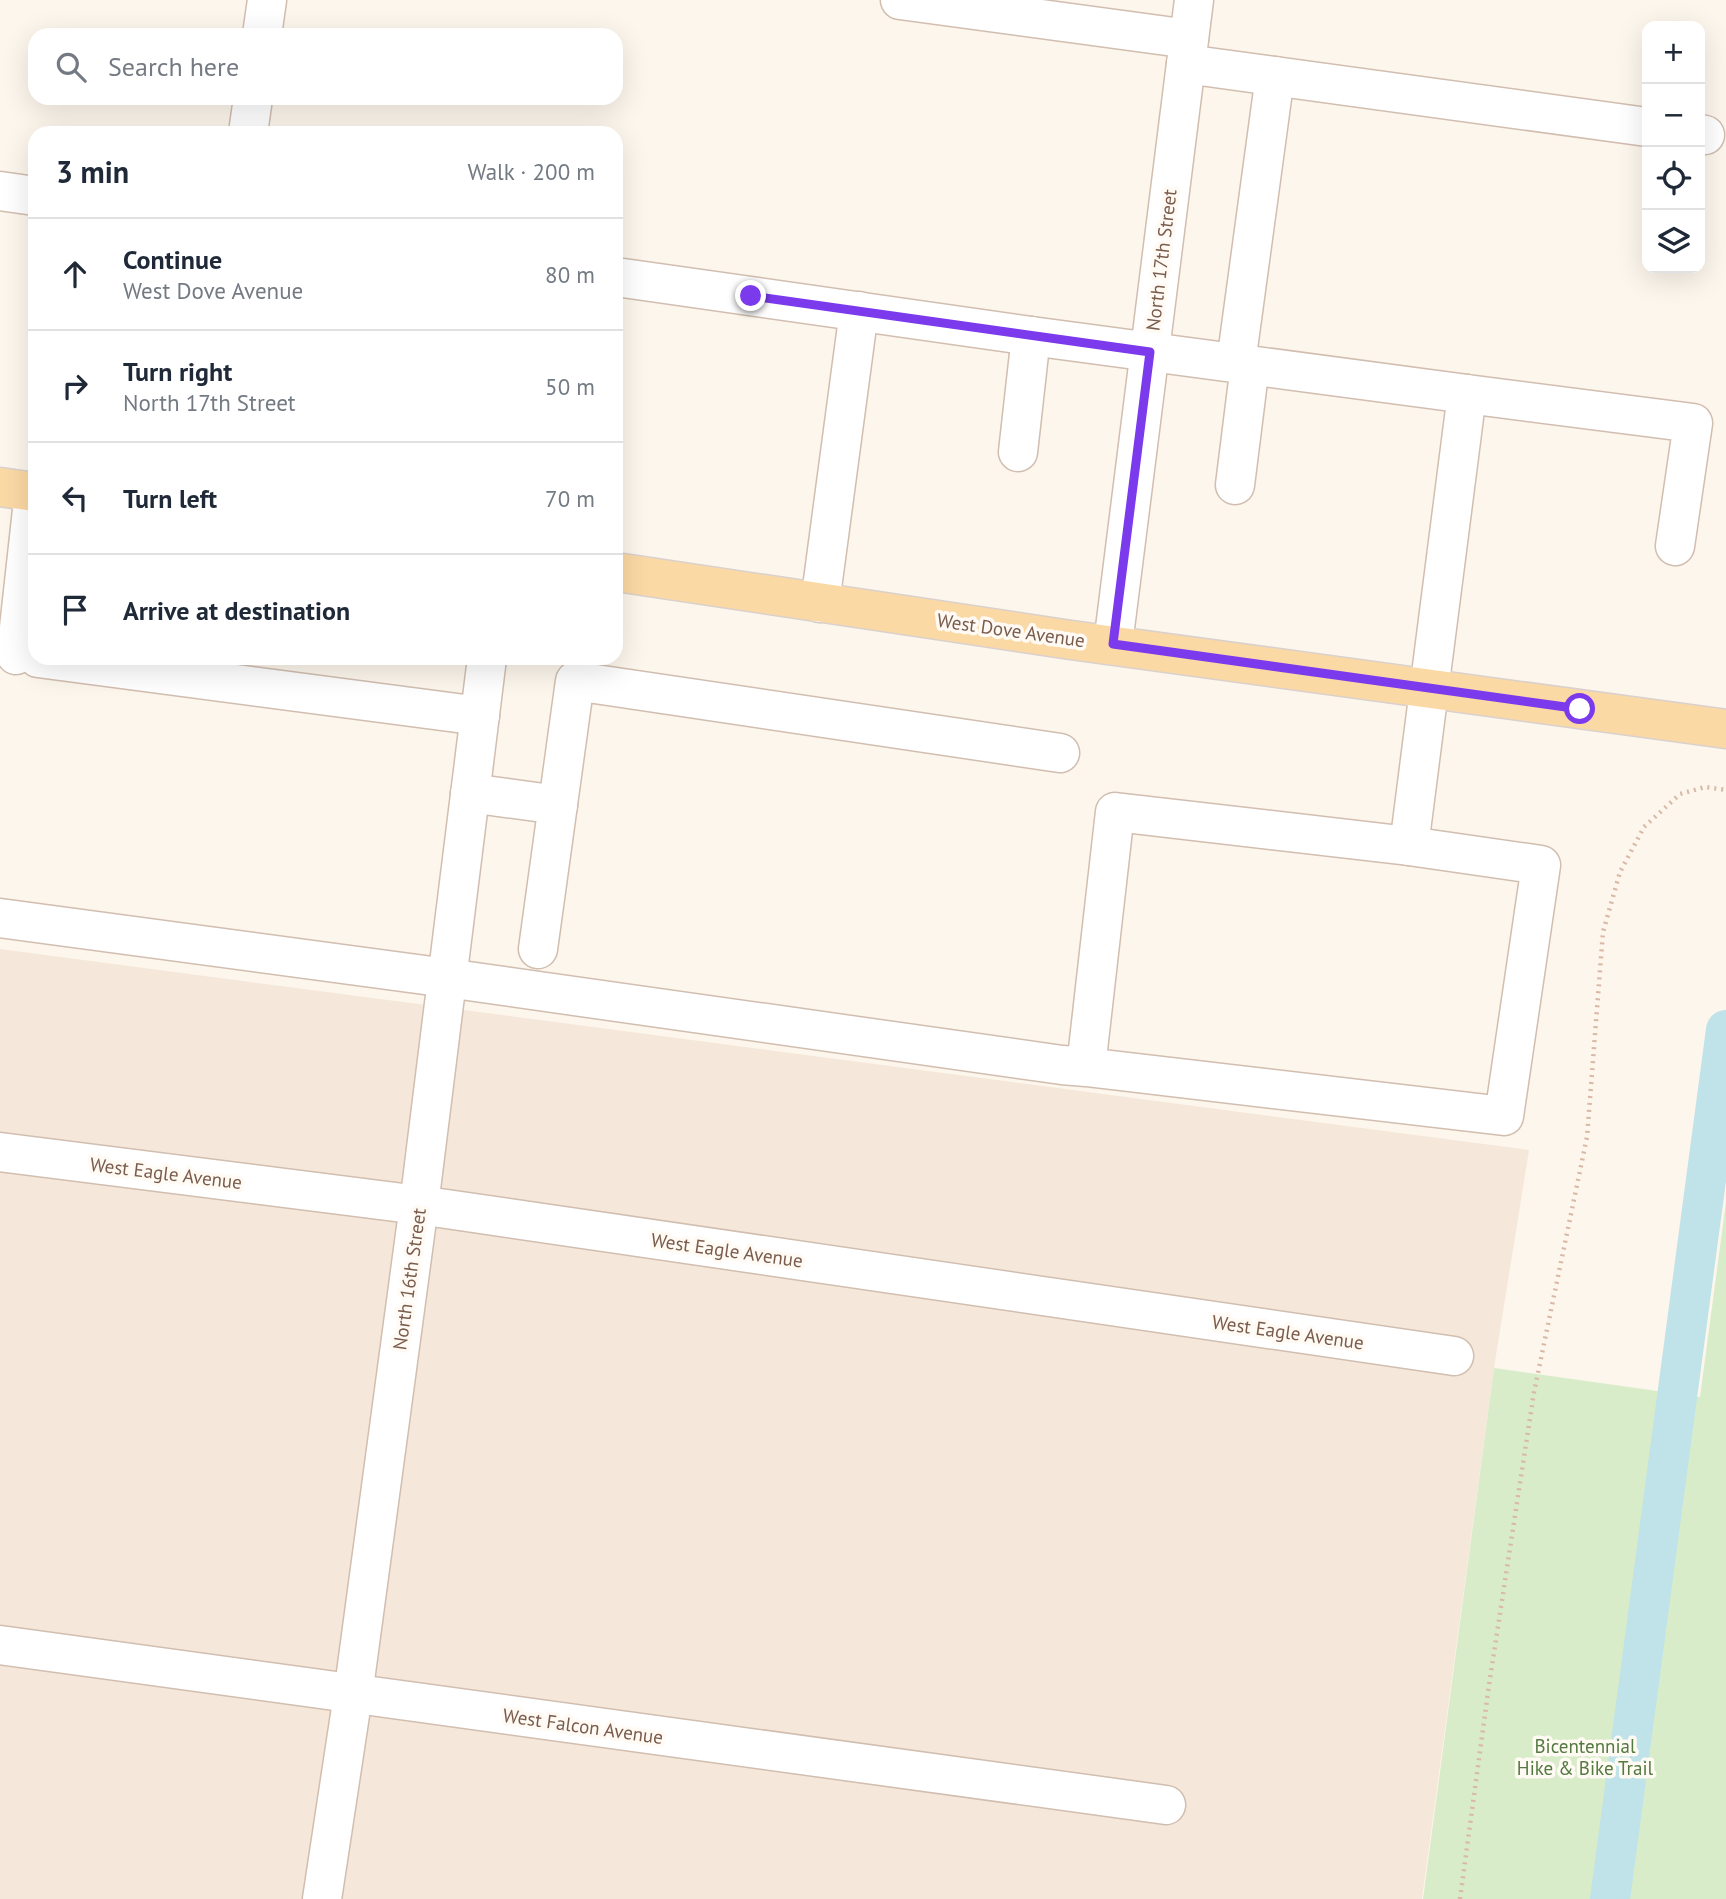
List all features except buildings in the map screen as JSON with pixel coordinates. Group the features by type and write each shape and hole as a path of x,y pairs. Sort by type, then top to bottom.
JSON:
{"main road":[{"name":"West Dove Avenue","path":"623,573 1071,640 1726,729"}],"street":[{"path":"263,28 267,0"},
{"path":"900,0 1187,51 1275,76 1642,126"},
{"name":"North 17th Street","path":"1113,644 1194,0"},
{"path":"1236,485 1243,364 1275,76"},
{"path":"249,126 252,105"},
{"path":"0,191 28,195"},
{"path":"623,278 1031,336 1693,423 1675,546"},
{"path":"820,603 859,312"},
{"path":"1018,452 1031,336"},
{"path":"1409,846 1467,394"},
{"path":"22,656 23,490"},
{"path":"91,665 480,716"},
{"name":"North 16th Street","path":"321,1899 353,1695 419,1205 486,665"},
{"path":"538,949 575,681 1060,753"},
{"path":"470,793 558,805"},
{"path":"0,918 1086,1068 1504,1116 1541,865 1409,846 1115,812 1086,1068"},
{"name":"West Eagle Avenue","path":"0,1152 419,1205 1454,1356"},
{"name":"West Falcon Avenue","path":"0,1645 1166,1805"}],"path":[{"path":"1460,1899 1489,1685 1534,1392 1587,1137 1603,932 1620,872 1644,827 1680,794 1705,787 1726,790"}],"shaded area":[{"path":"0,949 1529,1150 1494,1368 1422,1899 0,1899"}],"green space":[{"name":"Bicentennial Hike & Bike Trail","path":"1726,1202 1726,1899 1423,1899 1494,1368 1700,1397"}],"waterway":[{"path":"1610,1899 1726,1030"}],"route":[{"path":"751,296 1150,352 1113,644 1580,709"}]}
